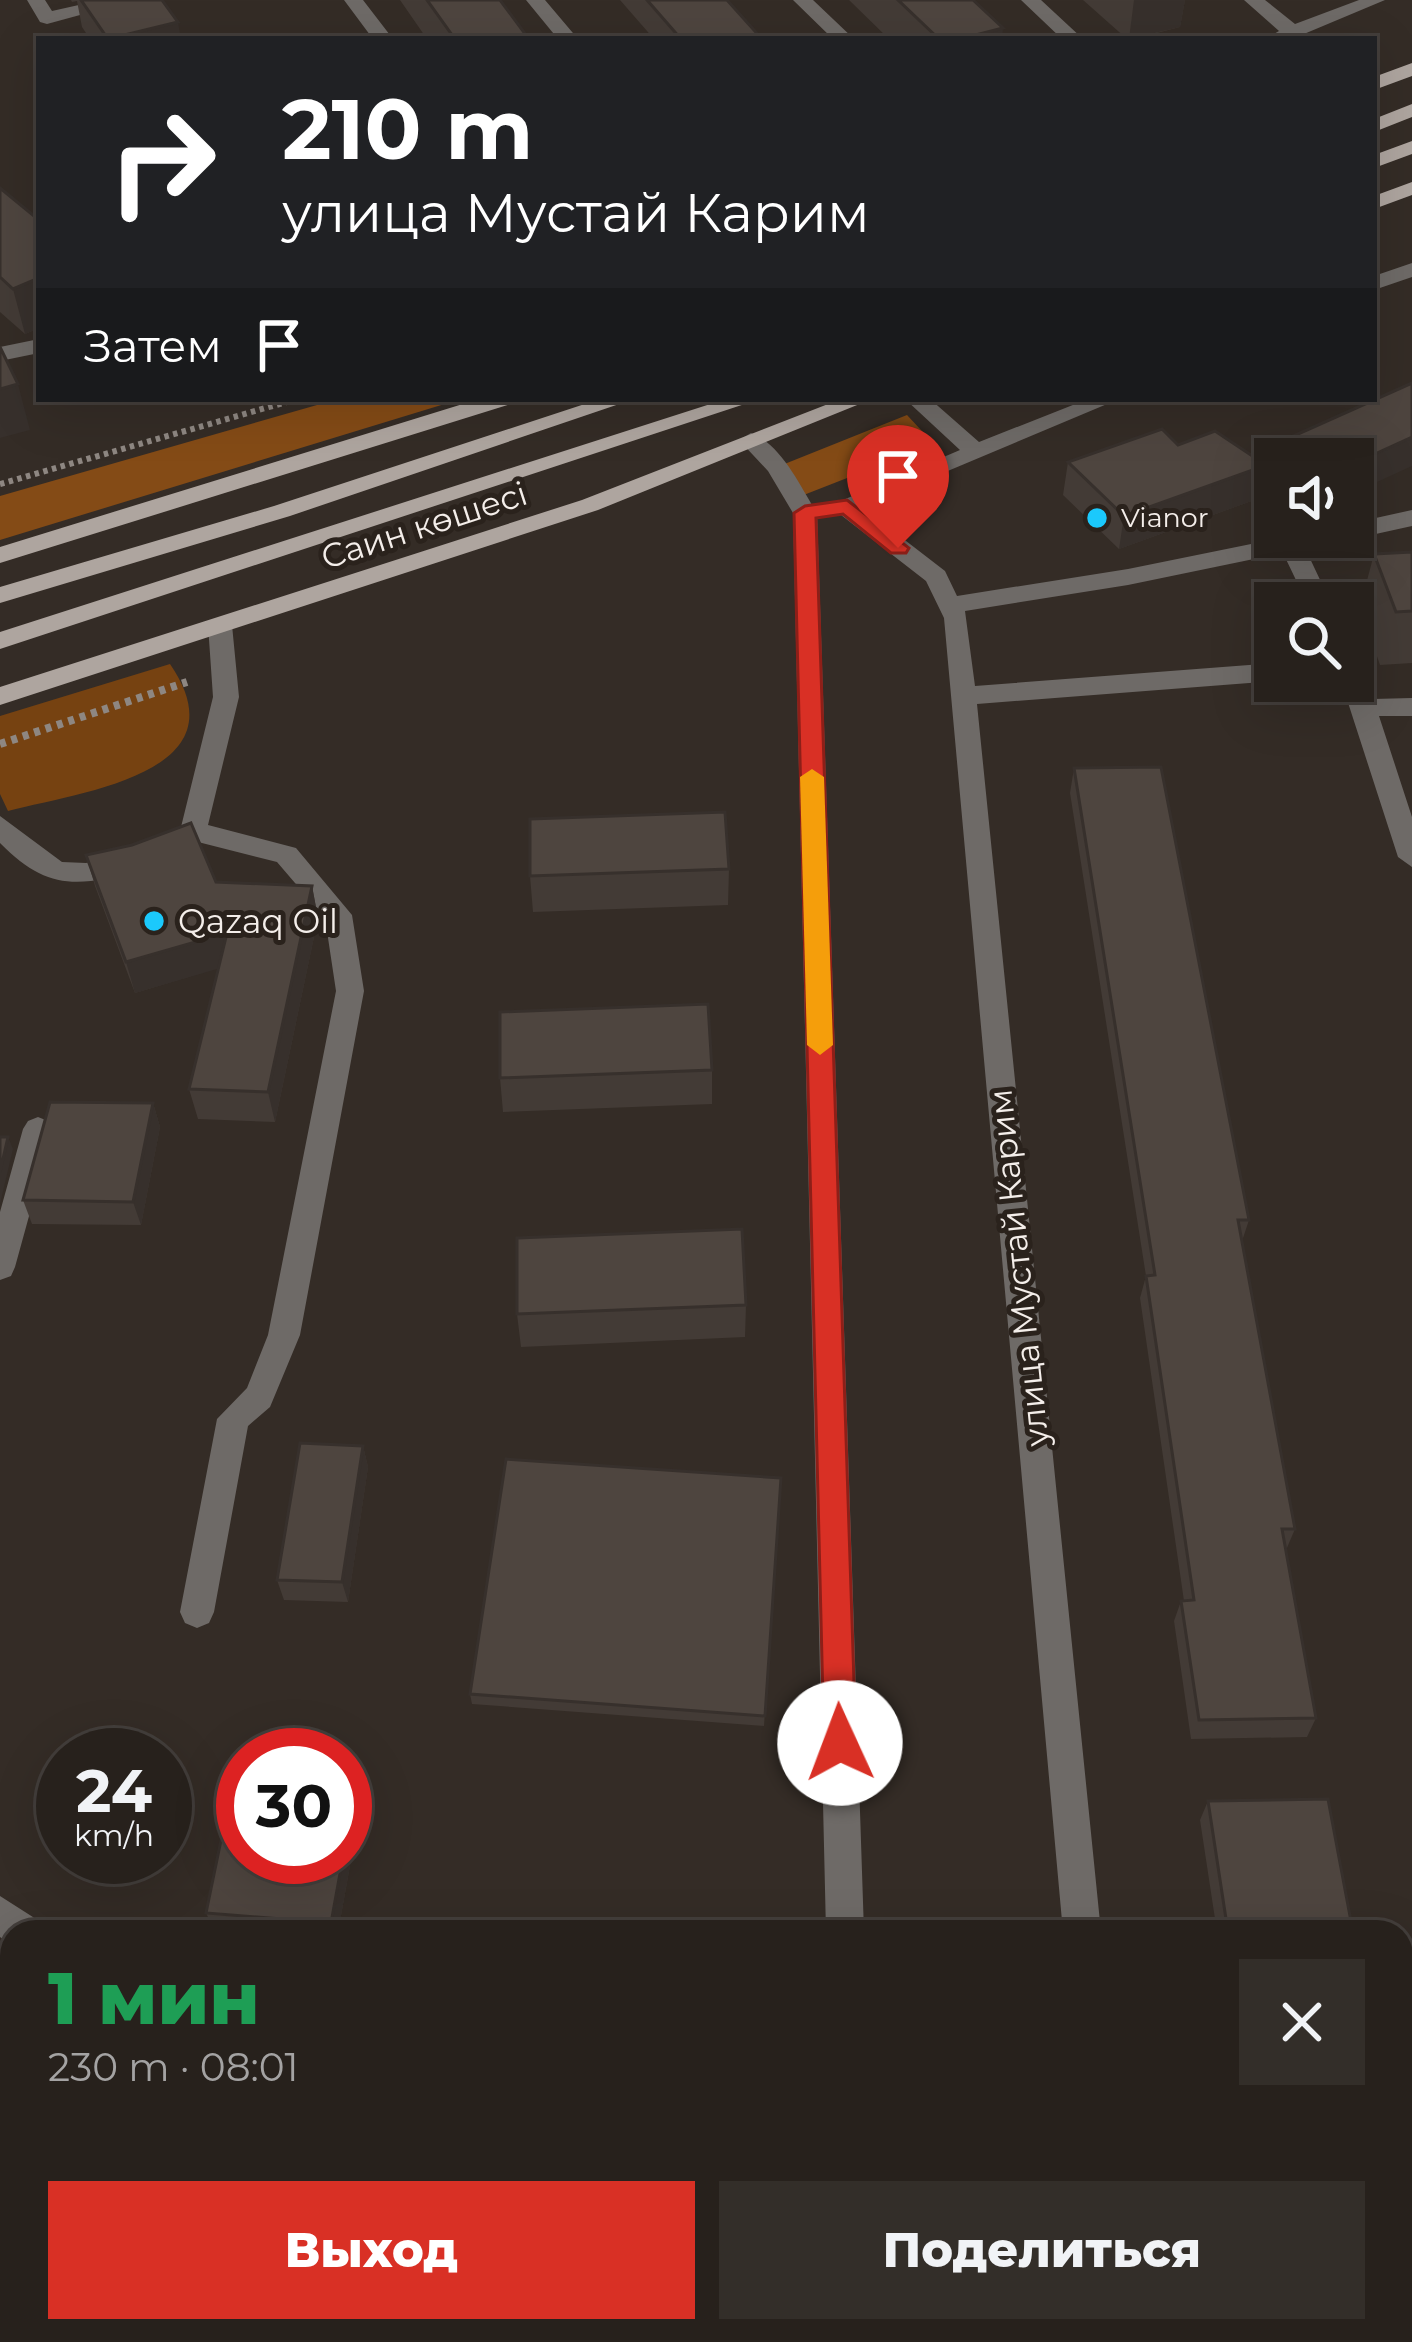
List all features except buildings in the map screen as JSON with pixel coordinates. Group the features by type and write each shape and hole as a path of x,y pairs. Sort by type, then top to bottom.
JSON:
{"main road":[{"path":"1377,83 1412,69"},
{"path":"1377,125 1412,110"},
{"path":"1377,162 1412,147"},
{"path":"1377,202 1412,188"},
{"path":"0,555 493,402"},
{"path":"476,445 566,402"},
{"name":"Саин көшесі","path":"0,595 283,511 613,402"},
{"name":"Саин көшесі","path":"0,641 740,402"},
{"path":"548,467 845,402"},
{"name":"Саин көшесі","path":"0,696 590,506 851,402"}],"street":[{"path":"36,0 47,18 126,0"},
{"path":"353,0 380,36"},
{"path":"535,0 565,36"},
{"path":"802,0 841,36"},
{"path":"1030,0 1070,36"},
{"path":"1253,0 1284,36 1376,0"},
{"path":"1377,283 1412,269"},
{"path":"0,354 36,347"},
{"path":"919,402 977,454"},
{"path":"805,513 847,507 1101,402"},
{"path":"751,440 777,467 805,513 845,1920"},
{"name":"улица Мустай Карим","path":"847,507 936,577 956,618 1081,1920"},
{"path":"1374,526 1412,518"},
{"path":"949,605 1128,578 1254,551"},
{"path":"0,826 38,866 57,875 78,877 170,851 193,831 226,697 220,626"},
{"path":"963,696 1254,674"},
{"path":"1363,702 1412,857"},
{"path":"1366,708 1412,707"},
{"path":"193,831 286,855 338,915 350,991 284,1335 259,1397 233,1419 197,1612"},
{"path":"0,1267 38,1129"}],"path":[{"path":"0,484 287,402"}],"shaded area":[{"path":"328,402 451,402 0,540 0,496"},
{"path":"907,415 934,444 796,498 777,467"},
{"path":"170,664 188,701 187,731 171,754 144,772 110,785 8,811 0,794 0,716"}],"slow traffic":[{"path":"812,777 820,1045"}],"place":[{"name":"Vianor","path":"1097,518"},
{"name":"Qazaq Oil","path":"154,921"}],"route":[{"path":"840,1743 805,513 847,507 898,548"}]}
